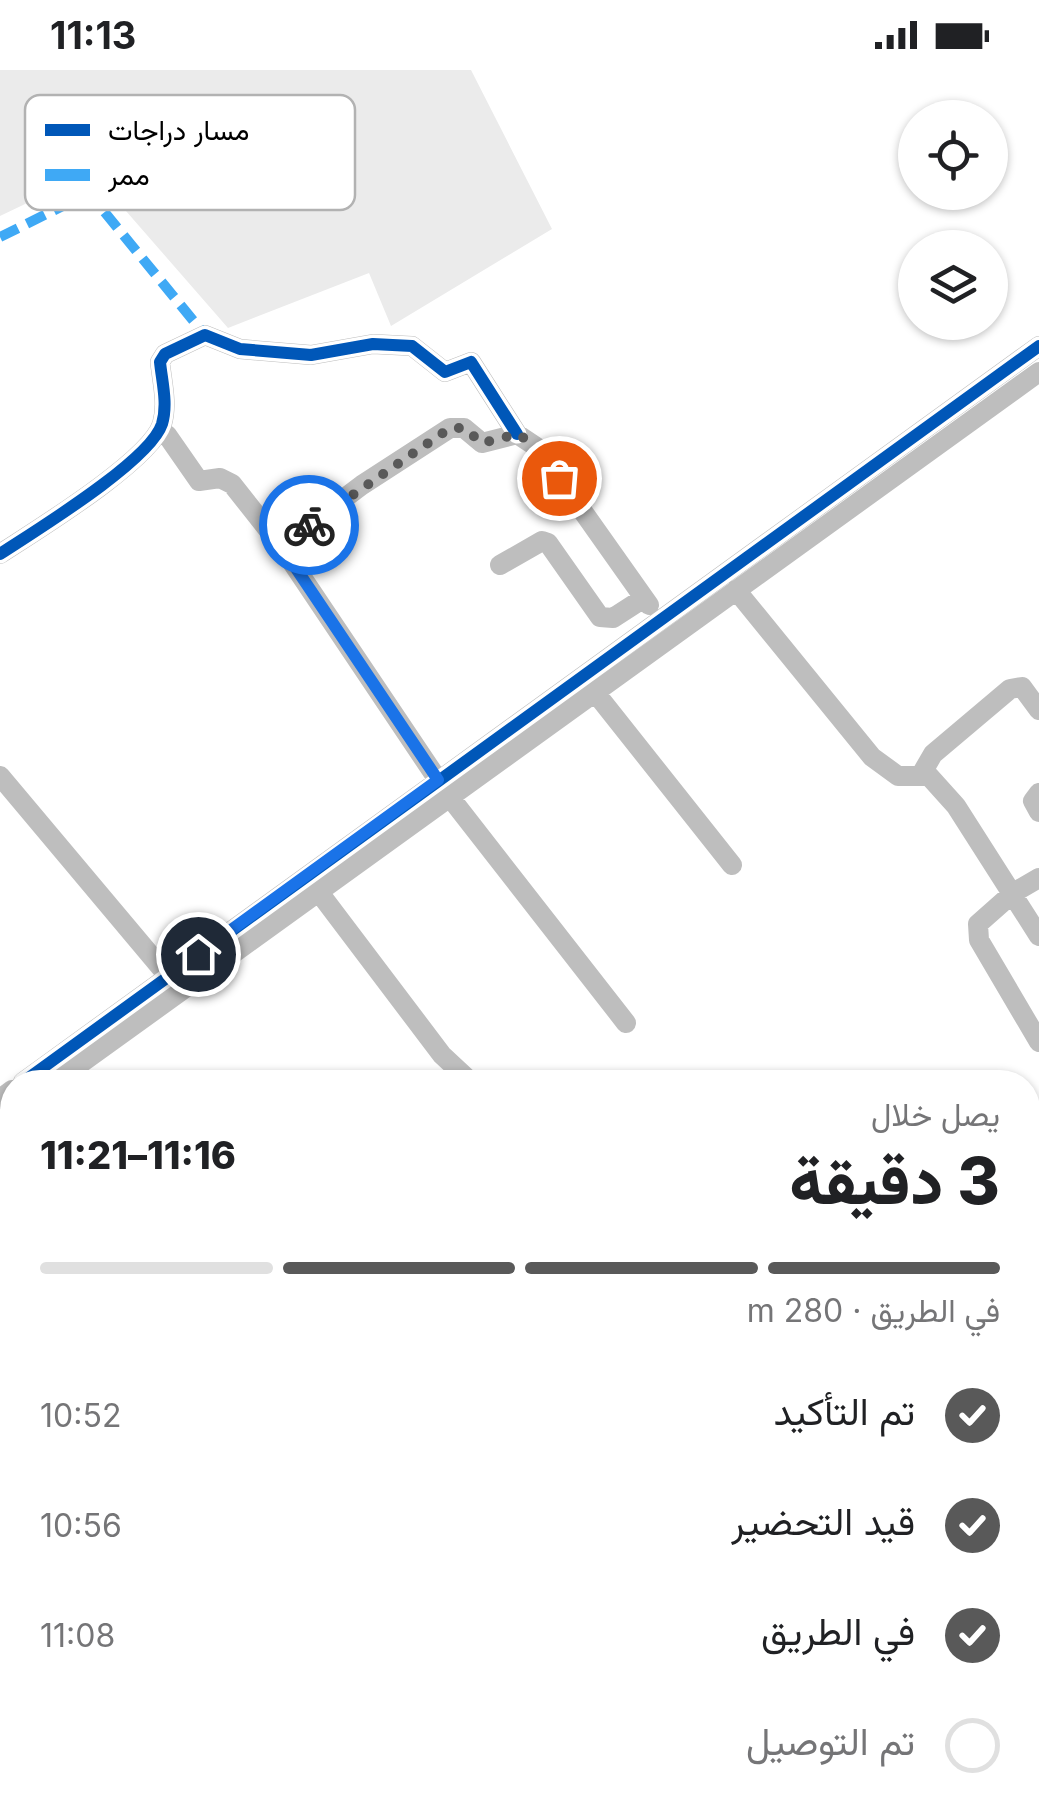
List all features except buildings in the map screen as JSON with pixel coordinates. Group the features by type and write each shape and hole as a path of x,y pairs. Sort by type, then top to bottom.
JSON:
{"street":[{"path":"0,554 89,493 159,431 166,406 160,362 165,354 210,334 240,349 310,354 373,344 412,346 445,372 471,362 518,434 538,448 646,601 613,618 600,617 542,541 500,565"},
{"path":"71,1070 318,890 444,788 1039,346"},
{"path":"39,1070 168,976 444,788 594,692 1039,372"},
{"path":"281,546 362,485 450,428 464,428 482,443 518,434"},
{"path":"159,431 168,434 199,481 220,478 232,484 281,546 444,788 626,1023"},
{"path":"736,590 872,757 898,776 930,776 956,806 1039,936"},
{"path":"922,773 933,754 1010,689 1022,687 1039,710"},
{"path":"594,692 732,865"},
{"path":"0,776 168,976"},
{"path":"1039,793 1033,800 1039,812"},
{"path":"1039,878 1013,893 978,924 979,940 1039,1042"},
{"path":"318,890 442,1056 458,1070"},
{"path":"442,1056 444,1070"}],"shaded area":[{"path":"0,70 471,70 552,229 391,326 369,273 228,328 125,210 355,210 355,95 25,95 25,204 0,216"}],"marked path":[{"path":"0,237 55,210"},
{"path":"103,210 205,335"}],"cycle path":[{"path":"0,554 90,494 137,457 162,424 160,362 165,354 205,335 240,349 311,355 373,344 412,346 445,372 471,362 517,434"},
{"path":"40,1070 1039,346"}],"way so far":[{"path":"309,525 450,428 464,428 482,443 518,434 527,438 559,478"}],"route":[{"path":"198,954 438,780 281,546 309,525"}]}
